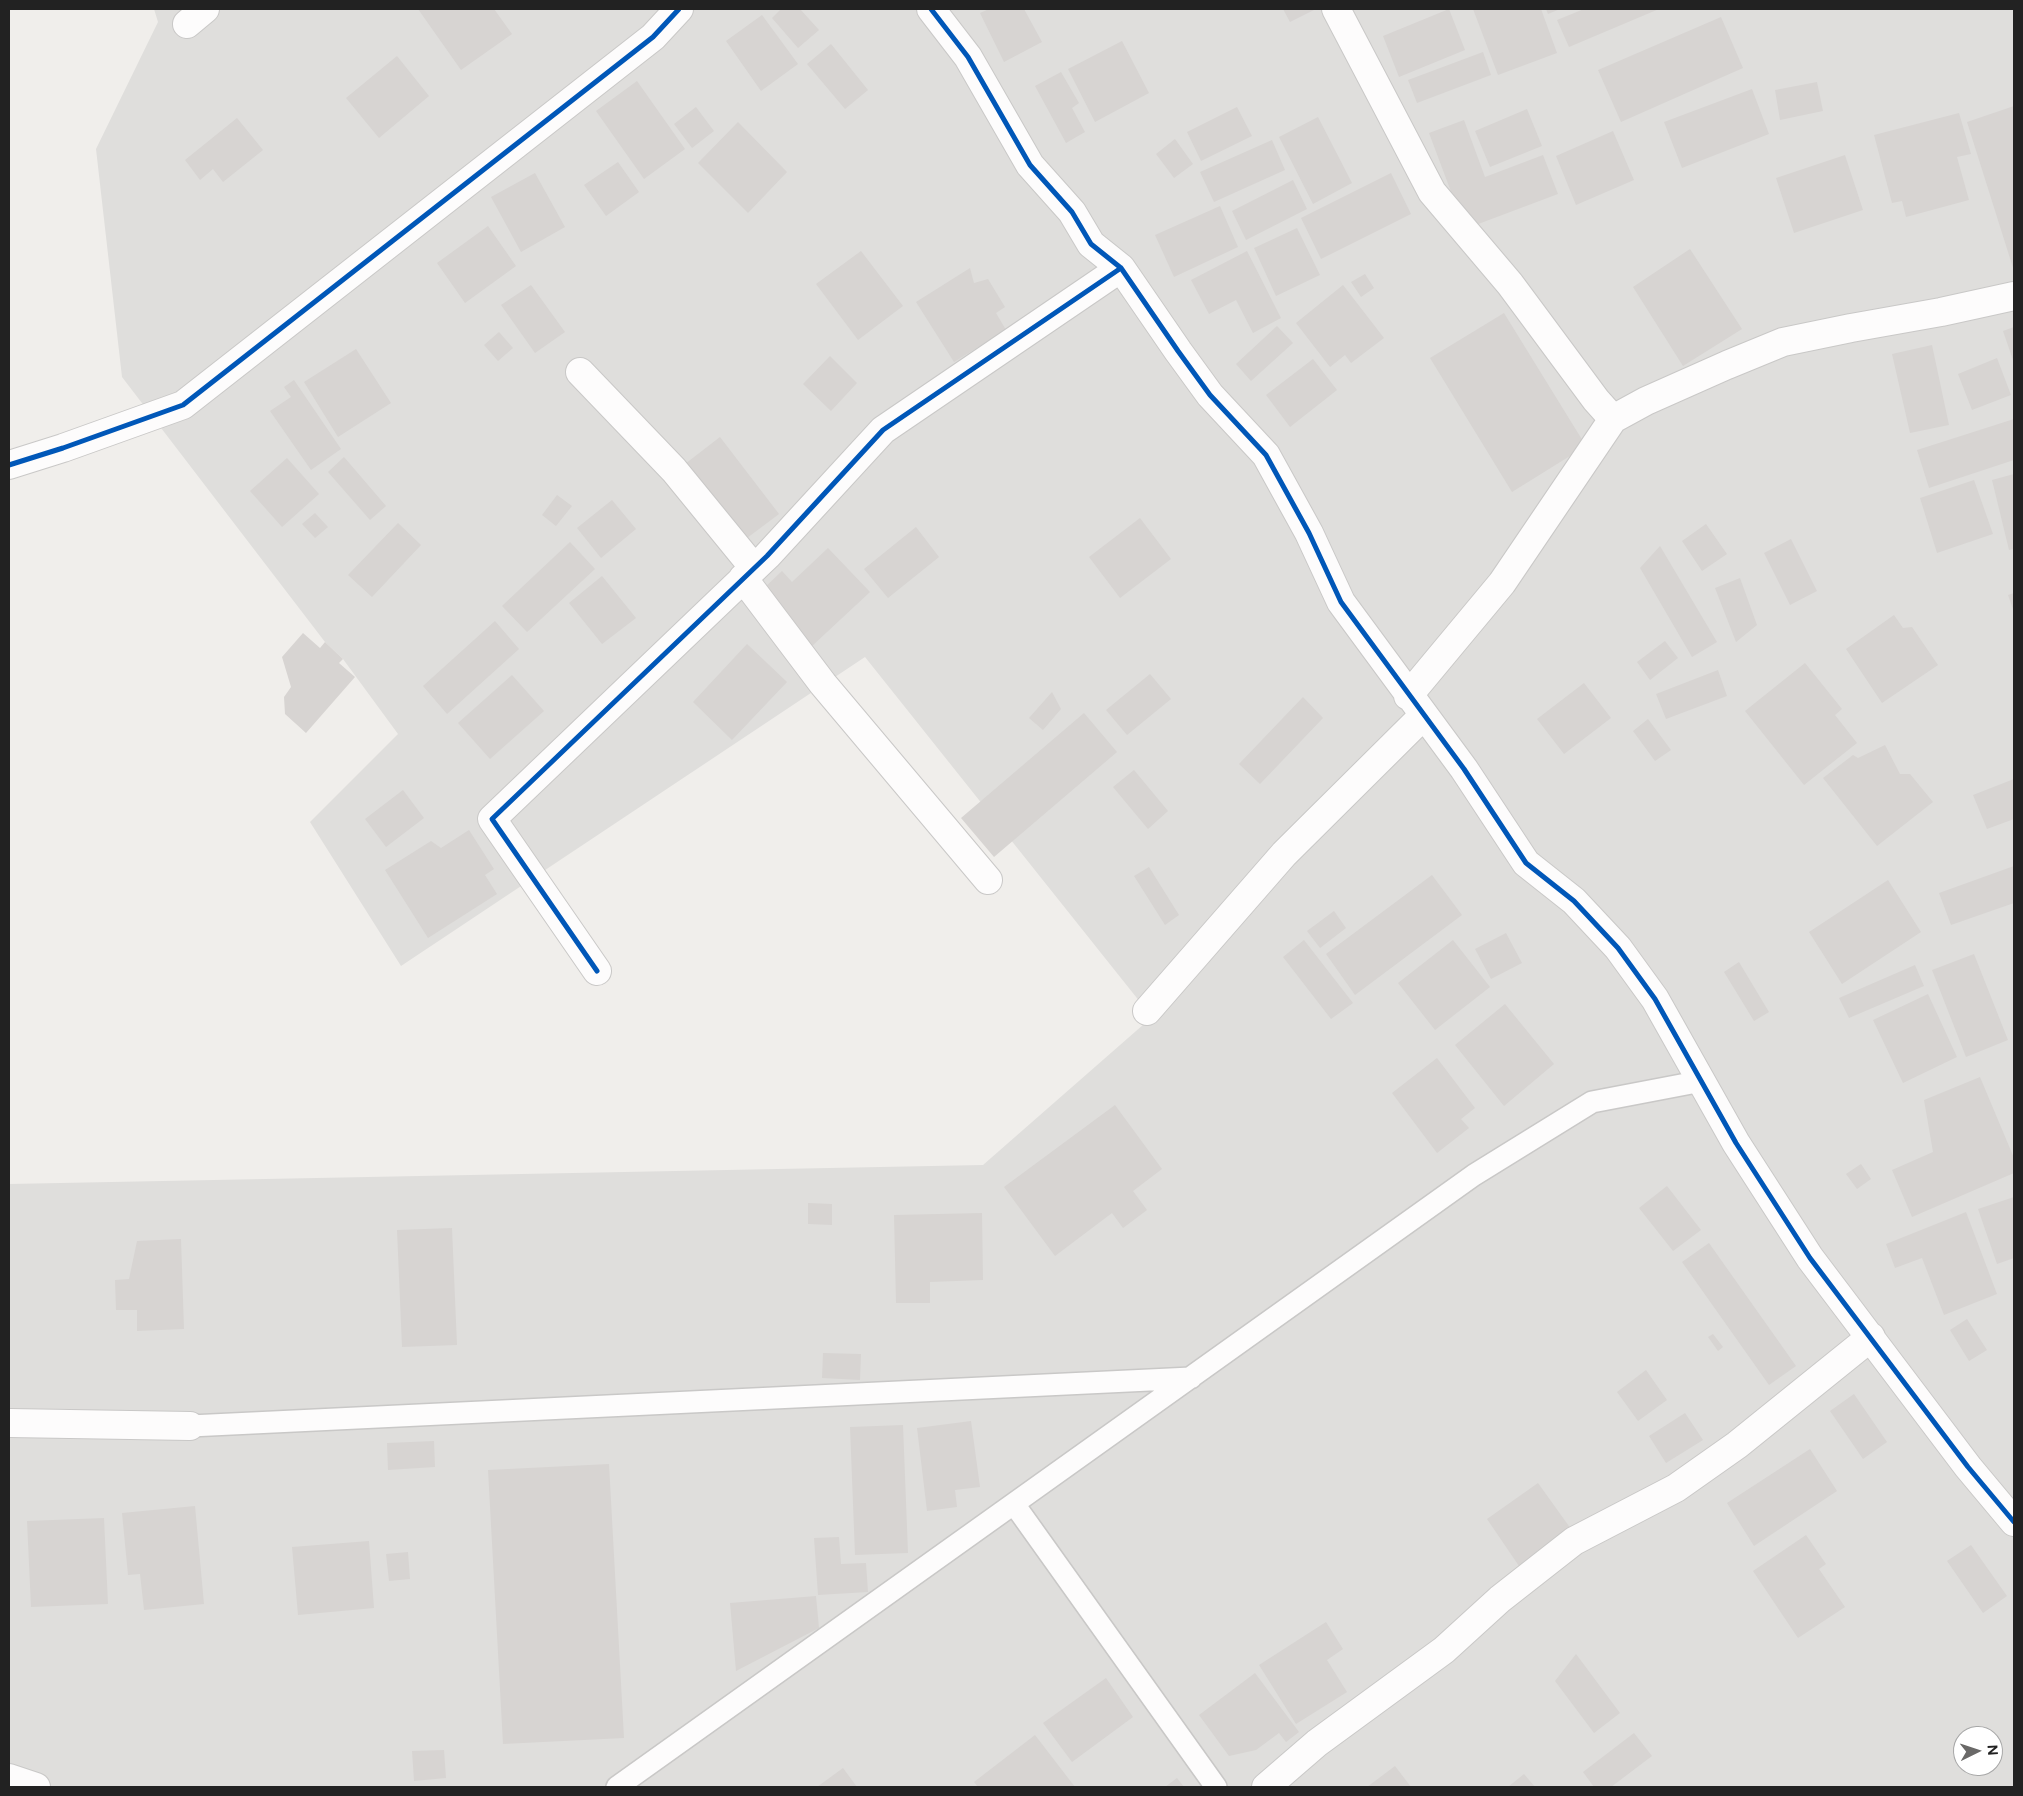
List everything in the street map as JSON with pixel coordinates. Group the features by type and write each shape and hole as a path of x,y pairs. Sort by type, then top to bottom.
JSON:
{"street":[{"path":"9,465 63,448 183,405 653,37 679,9"},
{"path":"931,9 968,57 1030,165 1072,212 1091,244 1121,268 1210,395 1266,455 1308,533 1341,602 1464,769 1526,863 1574,901 1618,948 1654,999 1736,1143 1810,1258 1968,1467 2014,1522"},
{"path":"1336,9 1432,192 1510,284 1596,400 1613,419"},
{"path":"597,971 492,819 749,573 883,430 1121,268"},
{"path":"1147,1011 1416,706 1613,419 1646,401 1783,342 2014,296"},
{"path":"580,372 674,470 749,573 823,684 988,880"},
{"path":"1266,1787 1318,1743 1444,1650 1500,1599 1574,1541 1676,1488 1737,1445 1871,1337"},
{"path":"10,1423 190,1426"},
{"path":"9,1778 36,1787"}],"lane":[{"path":"617,1787 1474,1175 1592,1102 1702,1081"},
{"path":"190,1426 1191,1378"},
{"path":"1014,1504 1216,1787"}],"shaded area":[{"path":"154,9 2014,9 2014,1787 9,1787 9,1184 983,1165 1152,1017 865,657 401,966 310,822 398,734 343,659 325,642 122,377 96,149 158,22"}],"building":[{"path":"418,9 494,9 512,34 461,70"},
{"path":"781,9 800,9 819,30 798,48 772,18"},
{"path":"989,9 1024,9 1042,42 1004,62 980,13"},
{"path":"1283,9 1316,9 1290,22"},
{"path":"1449,9 1465,50 1399,77 1383,36"},
{"path":"1473,9 1541,9 1557,53 1498,75"},
{"path":"1546,9 1560,9 1548,14"},
{"path":"1584,9 1659,9 1569,47 1557,20"},
{"path":"762,15 798,64 761,91 726,41"},
{"path":"1721,17 1743,68 1621,122 1598,70"},
{"path":"1122,41 1149,93 1095,122 1068,69"},
{"path":"831,44 868,90 845,109 807,64"},
{"path":"1483,52 1491,75 1417,103 1408,80"},
{"path":"397,56 429,96 379,138 346,98"},
{"path":"1061,72 1079,103 1072,108 1085,132 1066,143 1035,86"},
{"path":"637,81 685,149 644,179 596,111"},
{"path":"1817,82 1823,111 1780,120 1775,90"},
{"path":"1752,89 1769,134 1682,168 1664,122"},
{"path":"2014,106 2014,271 1967,122"},
{"path":"696,107 714,131 692,148 674,124"},
{"path":"1237,107 1252,136 1201,161 1187,132"},
{"path":"1527,109 1542,146 1490,167 1475,131"},
{"path":"1959,113 1971,154 1957,157 1969,200 1906,217 1902,201 1892,203 1874,135"},
{"path":"1318,117 1352,183 1313,204 1279,137"},
{"path":"237,118 263,150 223,182 213,169 200,180 185,160"},
{"path":"1464,120 1485,177 1543,155 1558,194 1465,229 1429,133"},
{"path":"738,122 787,172 748,213 698,163"},
{"path":"1613,131 1634,180 1576,205 1556,156"},
{"path":"1175,139 1193,164 1174,178 1156,154"},
{"path":"1272,140 1285,170 1214,202 1200,172"},
{"path":"1845,155 1863,210 1794,233 1776,178"},
{"path":"618,162 639,192 606,216 584,185"},
{"path":"535,173 565,227 521,252 491,197"},
{"path":"1391,173 1411,214 1321,259 1301,218"},
{"path":"1293,180 1307,209 1246,240 1232,211"},
{"path":"1220,206 1238,247 1174,277 1155,235"},
{"path":"488,226 516,266 465,303 437,263"},
{"path":"1297,228 1320,275 1276,296 1254,248"},
{"path":"1690,249 1742,329 1683,366 1633,287"},
{"path":"861,251 903,306 858,340 816,284"},
{"path":"1247,251 1281,318 1253,333 1236,300 1209,314 1191,280"},
{"path":"970,268 974,283 988,279 1005,307 996,313 1006,330 954,362 916,302"},
{"path":"1365,274 1374,288 1361,297 1351,282"},
{"path":"531,285 565,332 535,353 501,305"},
{"path":"1343,285 1384,338 1351,363 1345,355 1330,367 1296,323"},
{"path":"1504,313 1586,446 1512,492 1430,358"},
{"path":"1277,326 1293,343 1251,381 1236,364"},
{"path":"2014,327 2014,363 2003,331"},
{"path":"499,332 513,348 498,361 484,345"},
{"path":"1932,345 1949,425 1910,433 1892,354"},
{"path":"356,349 391,403 338,437 304,382"},
{"path":"830,356 857,383 831,411 803,384"},
{"path":"1997,358 2011,395 1972,410 1958,374"},
{"path":"1313,359 1337,390 1290,427 1266,395"},
{"path":"294,380 341,449 311,470 270,411 291,397 284,387"},
{"path":"2014,419 2014,460 1929,488 1917,450"},
{"path":"720,437 779,514 743,541 685,464"},
{"path":"344,457 386,506 370,520 328,472"},
{"path":"287,458 319,494 282,527 250,491"},
{"path":"2014,474 2014,549 2009,550 1992,480"},
{"path":"1974,480 1993,534 1937,553 1920,498"},
{"path":"557,495 572,506 556,526 542,515"},
{"path":"612,500 636,529 601,558 577,528"},
{"path":"315,513 328,527 315,538 302,524"},
{"path":"1140,518 1171,559 1120,598 1089,557"},
{"path":"398,523 421,545 372,597 348,575"},
{"path":"1706,524 1727,554 1702,571 1682,541"},
{"path":"916,527 939,557 888,598 864,569"},
{"path":"1791,539 1817,591 1790,605 1764,553"},
{"path":"570,542 595,569 527,632 502,606"},
{"path":"1660,546 1717,642 1692,657 1640,568"},
{"path":"828,548 870,592 812,646 761,591 782,571 792,582"},
{"path":"602,576 636,618 602,644 569,603"},
{"path":"1740,578 1757,625 1736,642 1715,588"},
{"path":"2014,593 2014,612 2008,595"},
{"path":"1894,615 1903,628 1912,627 1938,665 1882,703 1846,649"},
{"path":"495,621 519,649 447,714 423,686"},
{"path":"303,633 320,648 325,642 343,659 339,663 355,677 306,733 285,714 284,697 291,687 282,657"},
{"path":"1665,641 1678,658 1650,680 1637,662"},
{"path":"747,644 787,682 732,740 693,702"},
{"path":"1805,663 1842,709 1835,715 1857,743 1804,785 1745,711"},
{"path":"1718,670 1727,696 1666,719 1656,694"},
{"path":"1150,674 1171,699 1127,735 1106,710"},
{"path":"512,675 544,711 490,759 458,723"},
{"path":"1584,683 1611,718 1564,754 1537,719"},
{"path":"1052,692 1061,709 1043,730 1029,718"},
{"path":"1303,697 1323,718 1260,784 1239,764"},
{"path":"1084,713 1117,752 994,857 961,818"},
{"path":"1648,719 1671,750 1655,761 1633,731"},
{"path":"1885,745 1900,774 1910,774 1933,802 1877,846 1823,778 1853,755 1858,758"},
{"path":"1134,770 1168,811 1148,829 1113,787"},
{"path":"2014,779 2014,819 1987,829 1973,795"},
{"path":"403,790 424,818 386,847 365,819"},
{"path":"469,830 494,869 485,875 497,894 428,938 385,870 431,841 441,848"},
{"path":"2014,866 2014,903 1951,925 1939,893"},
{"path":"1149,867 1179,915 1165,925 1134,876"},
{"path":"1432,875 1462,915 1355,995 1326,954"},
{"path":"1888,880 1921,932 1842,984 1809,932"},
{"path":"1334,911 1346,928 1320,948 1307,931"},
{"path":"1506,933 1522,963 1491,979 1475,949"},
{"path":"1304,940 1353,1003 1331,1019 1283,957"},
{"path":"1453,940 1490,987 1435,1030 1398,983"},
{"path":"1974,954 2008,1040 1966,1057 1932,970"},
{"path":"1739,962 1769,1012 1754,1021 1724,972"},
{"path":"1915,965 1924,986 1849,1018 1839,998"},
{"path":"1928,994 1957,1057 1903,1083 1873,1020"},
{"path":"1505,1004 1554,1064 1504,1106 1455,1045"},
{"path":"1437,1058 1475,1108 1461,1119 1469,1128 1437,1153 1392,1093"},
{"path":"1980,1077 2014,1158 2014,1173 1912,1217 1892,1170 1933,1152 1924,1100"},
{"path":"1115,1105 1162,1169 1133,1191 1147,1210 1123,1228 1112,1213 1055,1256 1004,1187"},
{"path":"1861,1164 1871,1179 1857,1189 1846,1174"},
{"path":"1667,1186 1701,1230 1673,1251 1639,1208"},
{"path":"2014,1197 2014,1258 1997,1264 1978,1209"},
{"path":"808,1203 832,1204 832,1225 808,1224"},
{"path":"1966,1212 1997,1294 1944,1315 1922,1258 1895,1268 1886,1244"},
{"path":"982,1213 983,1280 930,1282 930,1303 896,1303 894,1215"},
{"path":"452,1228 457,1345 402,1347 397,1230"},
{"path":"181,1239 184,1329 137,1331 137,1310 116,1310 115,1280 129,1279 137,1241"},
{"path":"1709,1243 1796,1366 1769,1385 1682,1262"},
{"path":"1967,1319 1987,1350 1969,1361 1950,1330"},
{"path":"1713,1334 1723,1347 1718,1351 1708,1337"},
{"path":"823,1353 861,1354 860,1380 822,1378"},
{"path":"1646,1370 1667,1400 1638,1421 1617,1392"},
{"path":"1854,1394 1887,1442 1863,1459 1830,1411"},
{"path":"1685,1413 1703,1440 1666,1463 1649,1436"},
{"path":"971,1421 980,1487 955,1490 957,1507 927,1511 917,1428"},
{"path":"903,1425 908,1553 855,1555 850,1427"},
{"path":"434,1441 435,1467 388,1470 387,1443"},
{"path":"1810,1449 1837,1491 1754,1546 1727,1503"},
{"path":"609,1464 624,1738 503,1744 488,1470"},
{"path":"1538,1483 1571,1529 1519,1566 1487,1519"},
{"path":"195,1506 204,1604 144,1610 140,1574 128,1575 122,1513"},
{"path":"104,1518 108,1604 31,1607 27,1521"},
{"path":"1806,1535 1826,1564 1819,1569 1845,1607 1798,1638 1753,1571"},
{"path":"839,1537 841,1564 866,1563 868,1592 818,1595 814,1538"},
{"path":"369,1541 374,1608 298,1615 292,1547"},
{"path":"1971,1545 2007,1596 1983,1613 1947,1561"},
{"path":"408,1552 410,1579 389,1581 386,1554"},
{"path":"816,1596 819,1628 736,1671 730,1603"},
{"path":"1326,1622 1343,1649 1327,1660 1347,1692 1296,1724 1259,1665"},
{"path":"1576,1654 1620,1713 1594,1733 1555,1681"},
{"path":"1255,1673 1299,1732 1286,1742 1279,1733 1256,1750 1229,1756 1199,1715"},
{"path":"1106,1678 1133,1717 1072,1762 1043,1723"},
{"path":"1634,1733 1652,1756 1611,1787 1594,1787 1583,1772"},
{"path":"1035,1735 1075,1787 978,1787 974,1782"},
{"path":"444,1750 446,1778 414,1781 412,1751"},
{"path":"1395,1766 1411,1787 1367,1787"},
{"path":"843,1768 857,1787 817,1787"},
{"path":"1524,1774 1535,1787 1508,1787"},
{"path":"1177,1778 1184,1787 1165,1787"}],"cycle path":[{"path":"9,465 63,448 183,405 653,37 679,9"},
{"path":"931,9 968,57 1030,165 1072,212 1091,244 1121,268 1210,395 1266,455 1309,533 1341,602 1464,769 1526,863 1574,901 1618,948 1655,999 1736,1143 1810,1258 1968,1467 2014,1522"},
{"path":"597,971 492,819 767,556 883,430 1121,268"}]}
